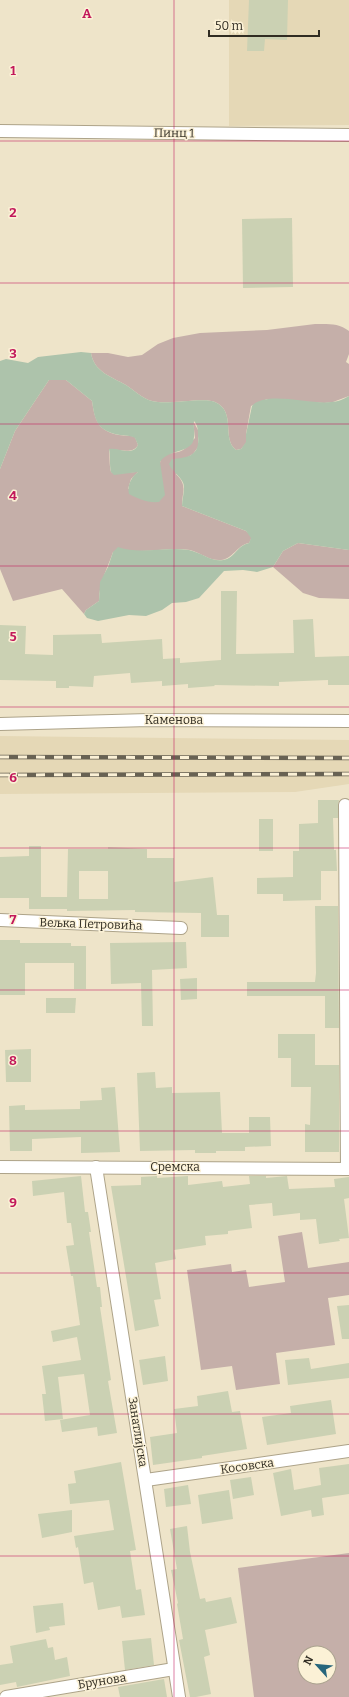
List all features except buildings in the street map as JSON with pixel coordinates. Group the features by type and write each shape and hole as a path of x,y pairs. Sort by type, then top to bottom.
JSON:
{"street":[{"name":"Пинц 1","path":"0,131 349,134"},
{"name":"Каменова","path":"0,724 149,720 349,721"},
{"path":"345,805 348,1169"},
{"name":"Вељка Петровића","path":"0,920 181,928"},
{"name":"Сремска","path":"0,1167 348,1169"},
{"name":"Занатлијска","path":"96,1167 179,1697"},
{"name":"Косовска","path":"146,1480 349,1451"},
{"name":"Брунова","path":"6,1697 174,1669"}],"shaded area":[{"path":"229,0 349,0 349,125 229,126"},
{"path":"315,324 337,325 349,331 349,354 346,362 349,364 349,396 333,402 324,403 267,399 251,406 246,434 247,442 241,449 236,450 229,439 227,418 222,406 215,402 204,400 164,402 149,400 104,373 96,365 91,353 108,353 128,357 142,355 158,344 173,338 200,333 267,330"},
{"path":"81,352 91,353 96,365 104,373 149,400 164,402 204,400 215,402 222,406 227,418 229,439 236,450 241,449 246,442 246,434 252,406 258,401 278,398 333,402 349,396 349,550 298,543 283,551 273,567 257,572 243,570 224,571 199,598 186,602 172,603 162,610 146,616 129,615 98,621 87,618 84,614 86,610 99,601 100,582 108,567 113,552 118,547 135,550 189,550 213,559 222,560 230,558 242,546 249,543 251,538 246,531 182,506 184,490 183,484 169,464 172,459 188,457 195,452 198,443 198,432 194,421 194,437 190,446 169,455 160,462 165,495 159,502 151,502 136,498 129,494 129,488 133,476 138,472 114,475 110,469 109,449 129,451 135,449 138,445 135,438 112,433 102,428 98,424 94,414 92,401 66,380 49,380 15,431 0,469 0,361 6,359 28,363 38,357"},
{"path":"49,380 66,380 92,401 96,419 106,431 119,435 135,437 138,445 133,450 125,451 109,449 111,472 138,472 131,479 128,489 160,468 160,462 164,456 179,452 188,446 195,438 193,421 198,430 198,447 193,454 186,458 176,474 180,478 184,489 182,506 246,531 252,537 249,543 241,546 229,557 221,560 213,559 194,551 184,549 113,552 102,582 99,601 86,610 84,614 62,589 13,601 0,569 0,469 15,431"},
{"path":"298,543 349,550 349,599 319,598 303,593 273,567 283,551"},
{"path":"0,736 349,740 349,784 295,792 0,794"},
{"path":"302,1232 308,1268 349,1262 349,1295 328,1298 335,1345 276,1353 280,1384 236,1390 232,1366 201,1370 187,1270 231,1264 232,1272 246,1270 249,1287 285,1282 278,1236"},
{"path":"349,1553 349,1697 254,1697 238,1568"}],"railway":[{"path":"0,757 349,758"},
{"path":"0,775 349,774"}]}
